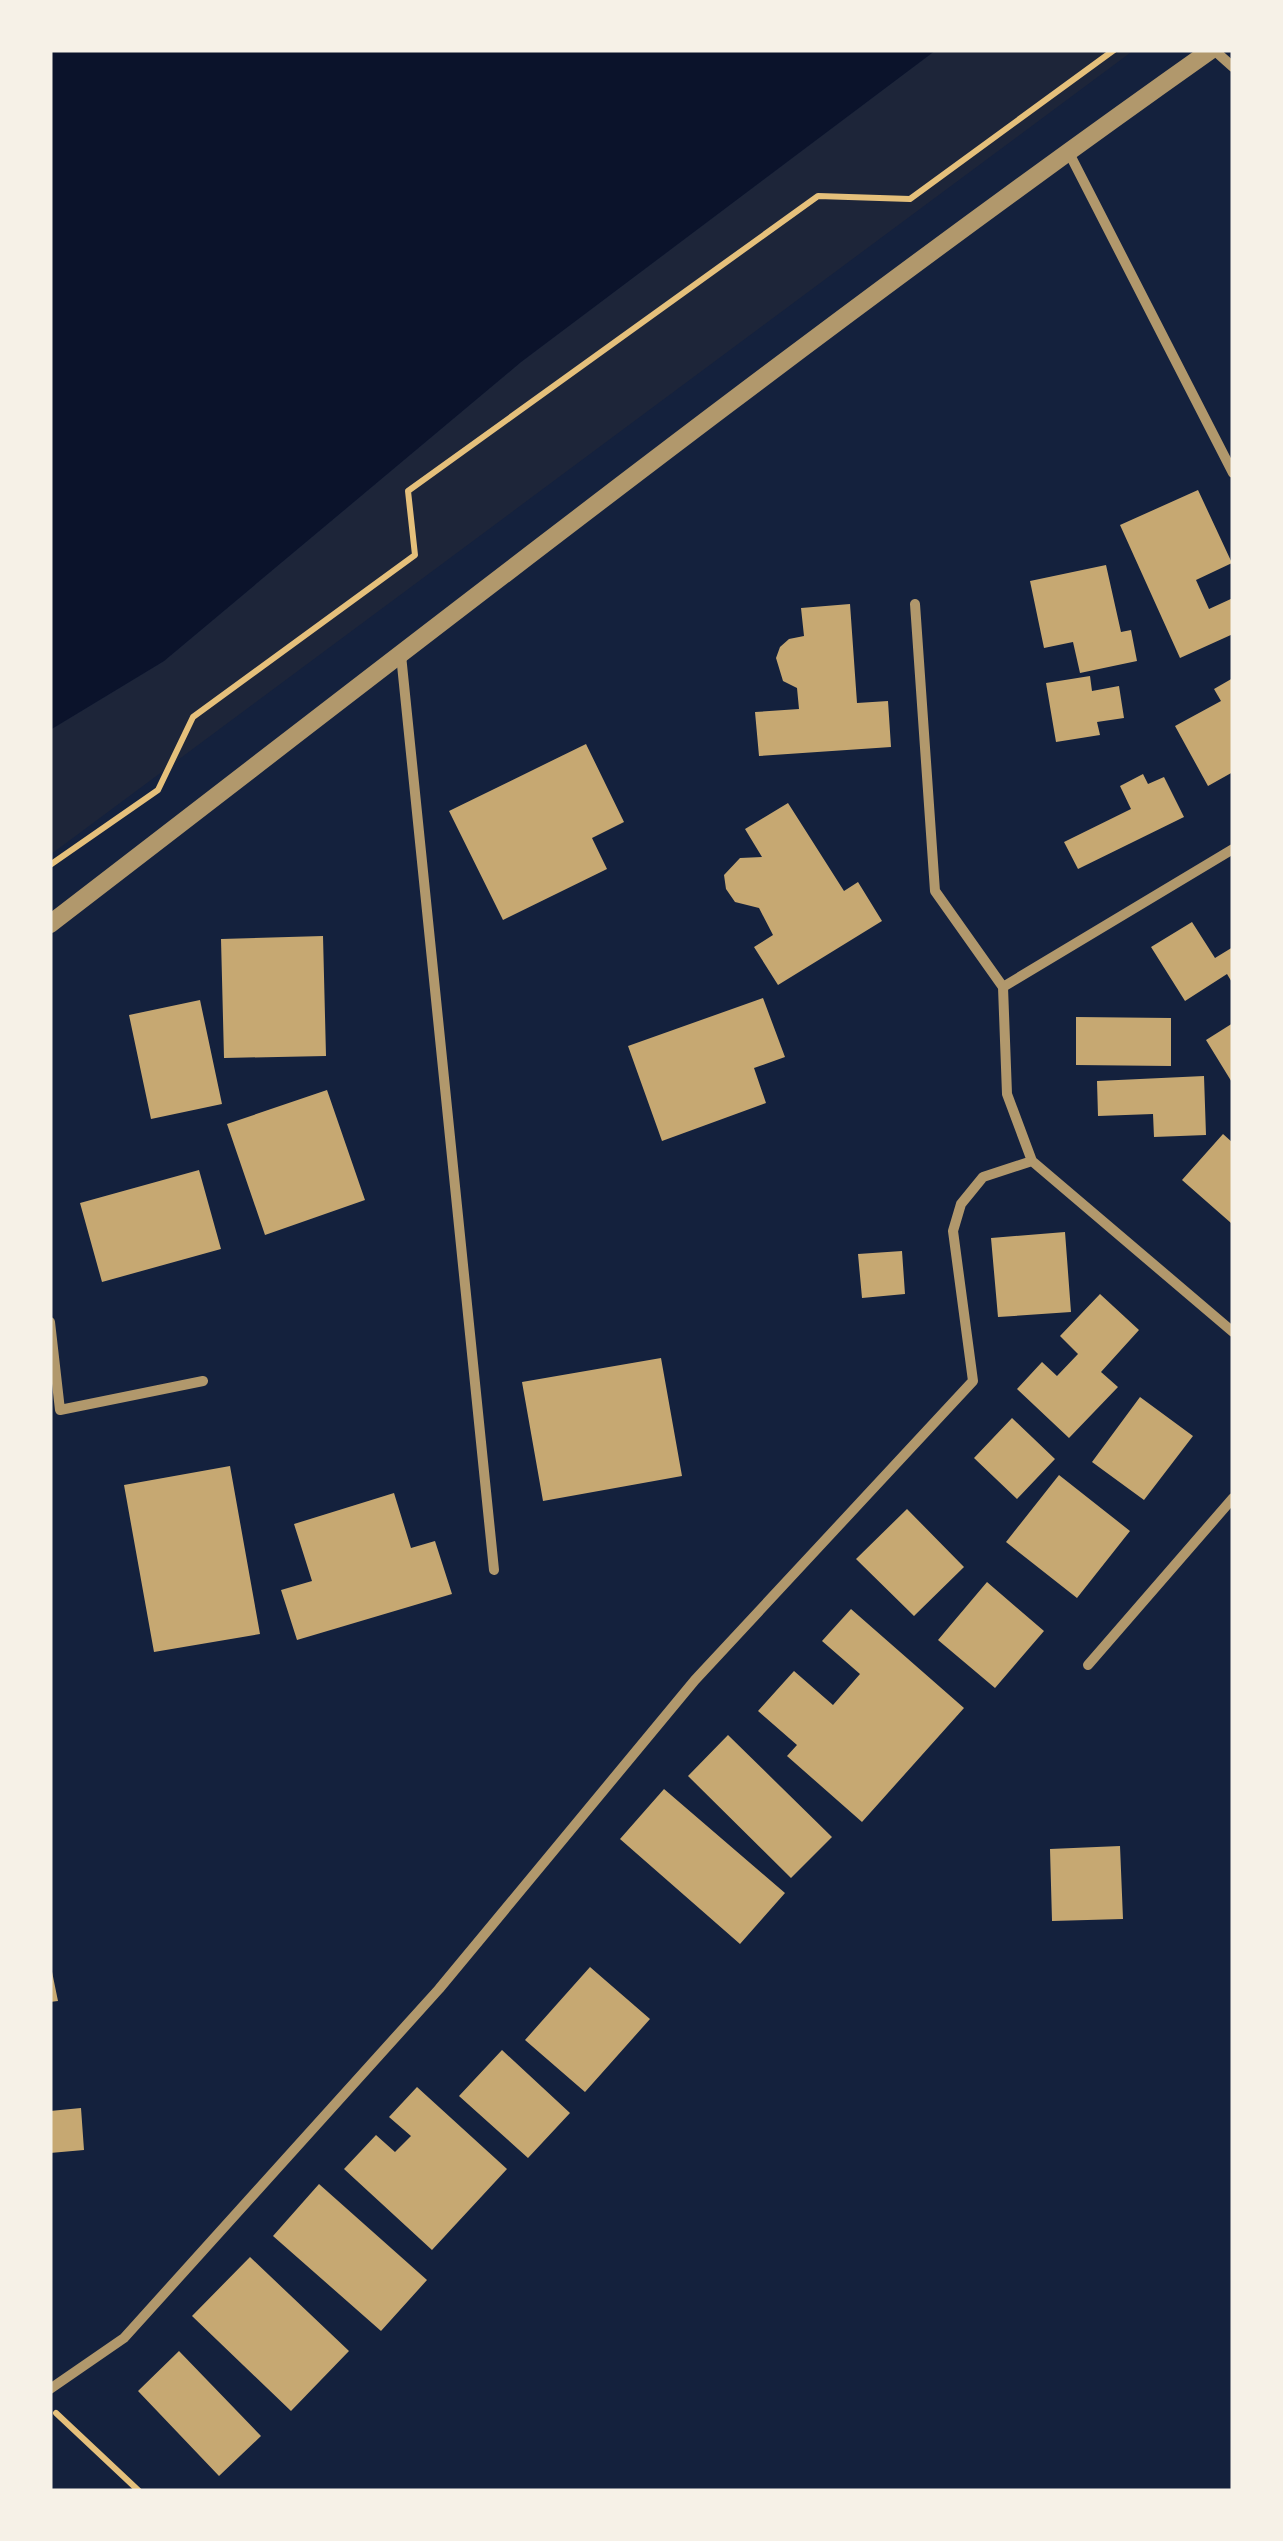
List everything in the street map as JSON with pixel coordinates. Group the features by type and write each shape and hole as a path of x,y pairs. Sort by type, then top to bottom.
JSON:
{"street":[{"path":"50,924 1068,151 1213,50 1233,67"},
{"path":"1068,151 1233,473"},
{"path":"915,604 934,891 1003,987 1007,1094 1032,1161 1233,1332"},
{"path":"401,656 494,1570"},
{"path":"1003,987 1233,850"},
{"path":"50,2389 124,2338 439,1988 694,1680 973,1381 953,1231 961,1204 983,1177 1032,1161"},
{"path":"50,1322 60,1410 203,1381"},
{"path":"1088,1665 1233,1498"}],"path":[{"path":"50,865 158,790 194,717 415,555 408,492 818,196 910,199 1114,50"},
{"path":"50,2407 139,2491"}],"shaded area":[{"path":"50,50 936,50 521,362 164,661 50,730"},
{"path":"936,50 1134,50 50,855 50,730 164,661 521,362"}],"building":[{"path":"1198,490 1232,563 1196,580 1209,609 1233,598 1233,634 1180,658 1120,525"},
{"path":"1106,565 1121,632 1131,630 1137,661 1080,673 1073,642 1044,648 1030,581"},
{"path":"850,604 857,703 888,701 891,747 759,756 755,712 799,709 797,688 783,681 776,658 789,639 804,636 801,608"},
{"path":"1090,676 1092,691 1119,686 1124,718 1097,722 1100,735 1056,742 1046,683"},
{"path":"1233,678 1233,772 1208,786 1175,726 1221,701 1214,689"},
{"path":"586,744 624,822 592,838 607,869 503,920 449,811"},
{"path":"1143,774 1148,784 1164,777 1184,817 1078,869 1064,842 1131,809 1120,786"},
{"path":"788,803 844,891 858,882 882,921 778,985 754,947 773,935 759,908 735,902 726,889 724,875 740,858 762,857 745,829"},
{"path":"1192,922 1215,958 1233,947 1233,984 1227,974 1185,1001 1151,947"},
{"path":"323,936 326,1056 224,1058 221,939"},
{"path":"763,998 785,1057 754,1068 766,1103 662,1141 628,1046"},
{"path":"200,1000 222,1104 151,1119 129,1015"},
{"path":"1076,1017 1171,1018 1171,1066 1076,1065"},
{"path":"1233,1023 1233,1084 1206,1040"},
{"path":"1204,1076 1206,1135 1154,1137 1153,1114 1098,1116 1097,1081"},
{"path":"327,1090 365,1200 265,1235 227,1124"},
{"path":"1223,1134 1233,1143 1231,1223 1182,1180"},
{"path":"199,1170 221,1249 102,1282 80,1203"},
{"path":"1065,1232 1071,1312 998,1317 991,1238"},
{"path":"902,1251 905,1294 862,1298 858,1254"},
{"path":"1100,1294 1139,1330 1101,1372 1118,1387 1069,1438 1017,1389 1042,1362 1057,1376 1078,1354 1060,1336"},
{"path":"661,1358 682,1476 543,1501 522,1382"},
{"path":"1140,1397 1193,1436 1144,1500 1092,1462"},
{"path":"1012,1418 1055,1459 1017,1499 974,1458"},
{"path":"230,1466 260,1634 154,1652 124,1485"},
{"path":"1059,1475 1130,1531 1077,1598 1006,1542"},
{"path":"394,1493 411,1548 435,1541 452,1594 297,1640 281,1590 312,1581 294,1524"},
{"path":"907,1509 964,1567 914,1616 856,1559"},
{"path":"987,1582 1044,1631 995,1688 938,1640"},
{"path":"851,1609 964,1708 862,1822 787,1756 797,1745 758,1711 794,1671 833,1705 860,1674 822,1641"},
{"path":"728,1735 832,1837 791,1878 688,1776"},
{"path":"664,1789 785,1893 740,1944 620,1839"},
{"path":"1120,1846 1123,1919 1052,1921 1050,1849"},
{"path":"50,1962 58,2001 50,2002"},
{"path":"590,1967 650,2019 585,2092 525,2040"},
{"path":"502,2050 570,2113 528,2158 459,2096"},
{"path":"417,2087 507,2169 432,2250 344,2169 376,2135 395,2152 411,2136 389,2117"},
{"path":"81,2108 84,2150 50,2153 50,2111"},
{"path":"319,2184 427,2280 381,2331 273,2236"},
{"path":"250,2257 349,2351 291,2411 192,2316"},
{"path":"179,2351 261,2436 219,2476 138,2391"}]}
